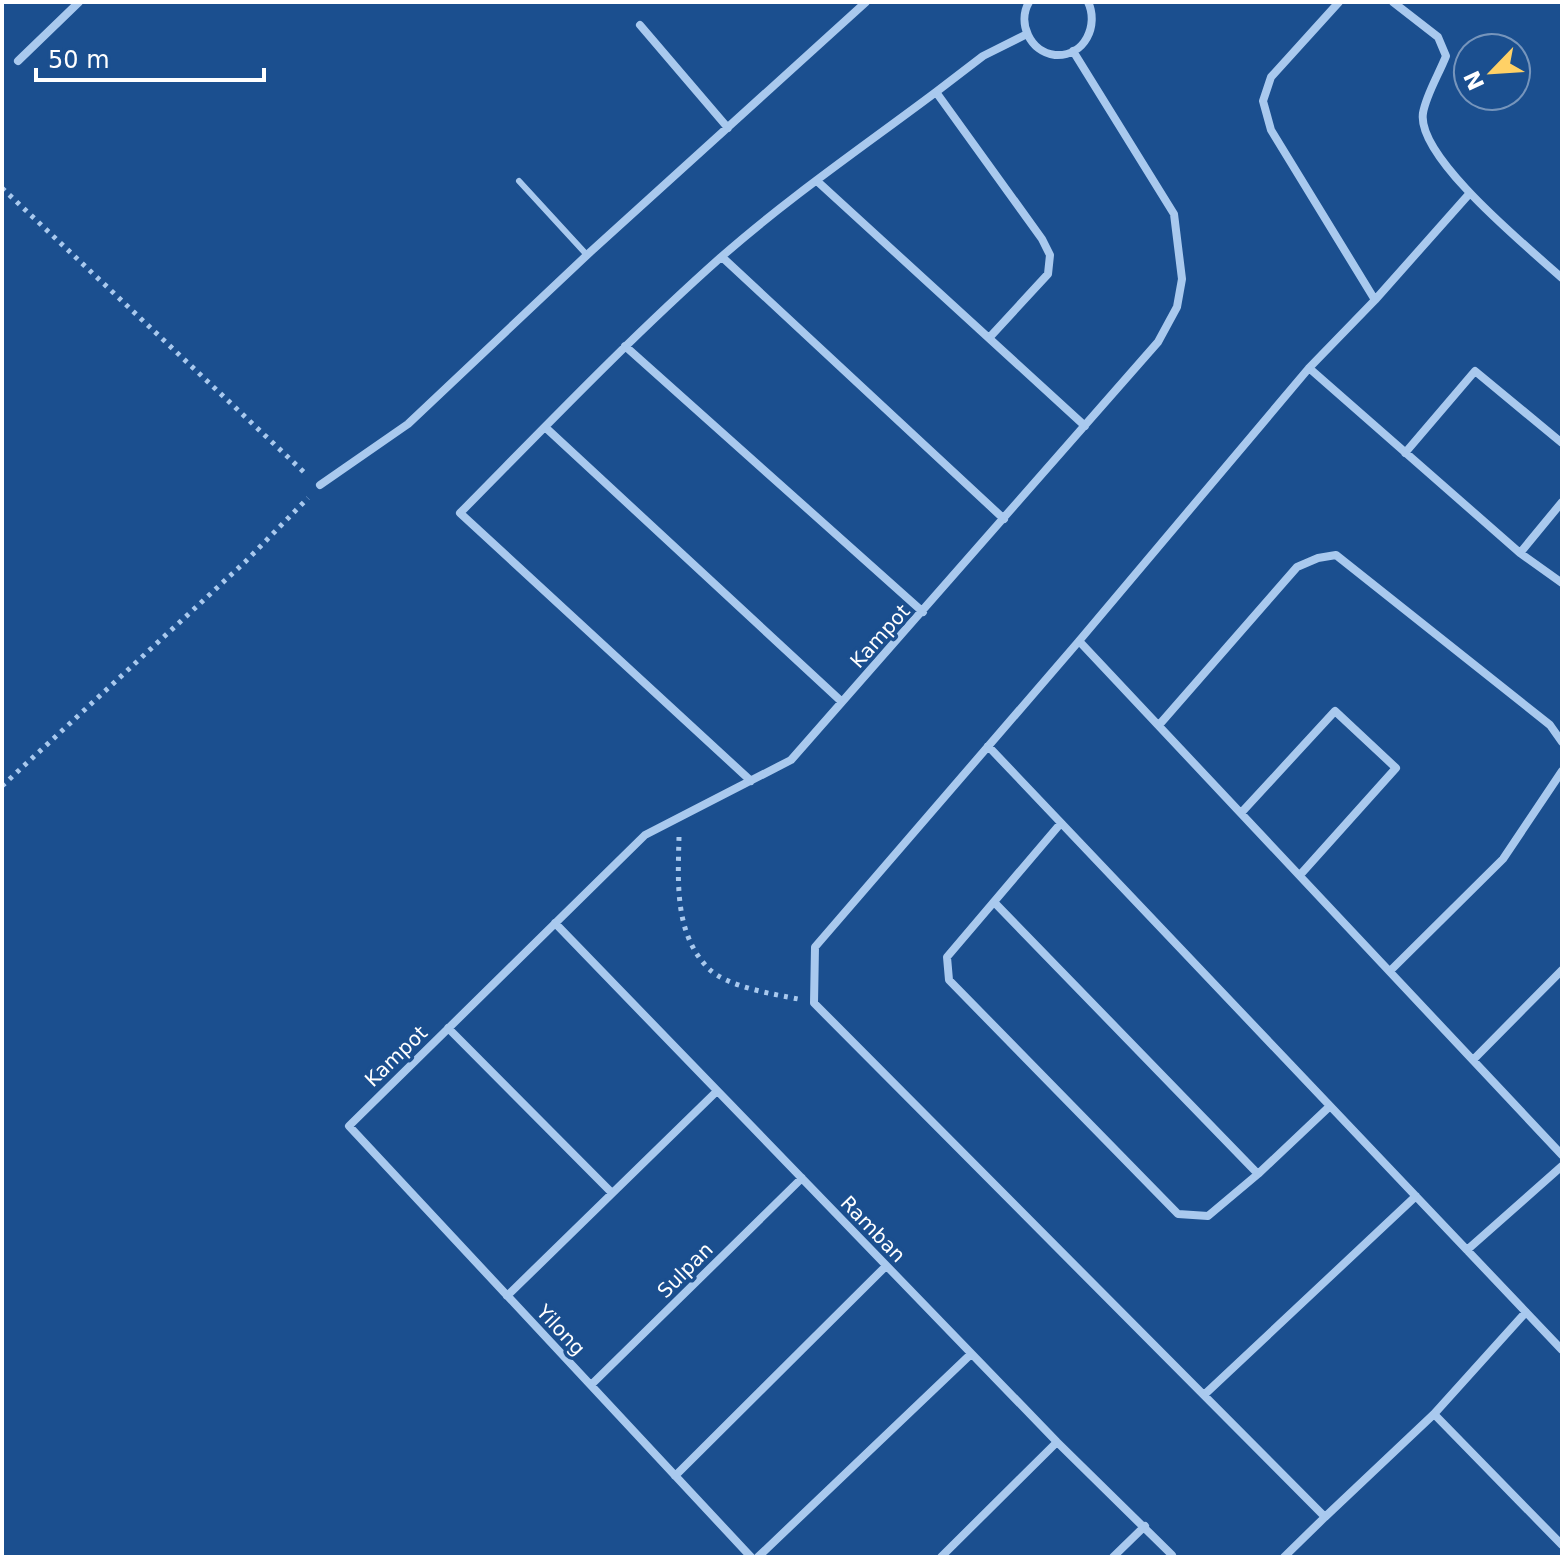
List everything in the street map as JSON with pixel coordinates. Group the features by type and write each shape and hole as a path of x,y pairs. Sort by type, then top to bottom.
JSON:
{"street":[{"path":"18,61 79,2"},
{"path":"320,485 408,424 587,255 866,2"},
{"path":"1029,2 1024,22 1027,34 1038,48 1055,55 1073,51 1084,43 1091,31 1093,18 1088,2"},
{"path":"1339,2 1271,77 1263,101 1271,130 1375,300"},
{"path":"1393,2 1438,37 1446,56 1423,115 1432,148 1470,193 1562,278"},
{"path":"640,25 728,128"},
{"path":"751,781 460,513 625,346 722,257 983,56 1027,34"},
{"name":"Kampot","path":"349,1126 645,835 791,760 1158,342 1177,307 1182,279 1174,214 1073,51"},
{"path":"936,92 1042,239 1050,255 1048,274 989,338"},
{"path":"817,181 1085,426"},
{"path":"1325,1517 814,1003 815,947 1309,368 1375,300 1470,193"},
{"path":"722,257 1004,519"},
{"path":"625,346 923,612"},
{"path":"1309,368 1520,553 1562,583"},
{"path":"1405,453 1475,371 1562,443"},
{"path":"545,427 842,702"},
{"path":"1520,553 1562,502"},
{"path":"1159,725 1297,567 1318,558 1336,555 1550,725 1562,742"},
{"path":"1079,641 1562,1155"},
{"path":"1241,813 1335,711 1396,768 1300,875"},
{"path":"988,746 1562,1350"},
{"path":"1390,971 1503,859 1562,771"},
{"path":"1061,823 947,957 949,980 1178,1214 1208,1216 1330,1106"},
{"path":"994,902 1258,1174"},
{"name":"Ramban","path":"555,923 971,1354 1172,1555"},
{"path":"1473,1060 1562,970"},
{"path":"448,1028 612,1193"},
{"path":"507,1296 717,1091"},
{"name":"Yilong","path":"349,1126 751,1557"},
{"path":"1467,1250 1562,1166"},
{"name":"Sulpan","path":"591,1385 802,1178"},
{"path":"1204,1395 1416,1196"},
{"path":"675,1476 886,1266"},
{"path":"1284,1557 1434,1414 1526,1312"},
{"path":"758,1557 971,1354"},
{"path":"1434,1414 1562,1545"},
{"path":"941,1557 1057,1442"},
{"path":"1113,1557 1145,1526"}],"lane":[{"path":"519,181 587,255"}],"path":[{"path":"2,188 296,466 320,485 245,562 2,786"},
{"path":"680,817 677,888 685,933 710,970 745,988 814,1003"}]}
